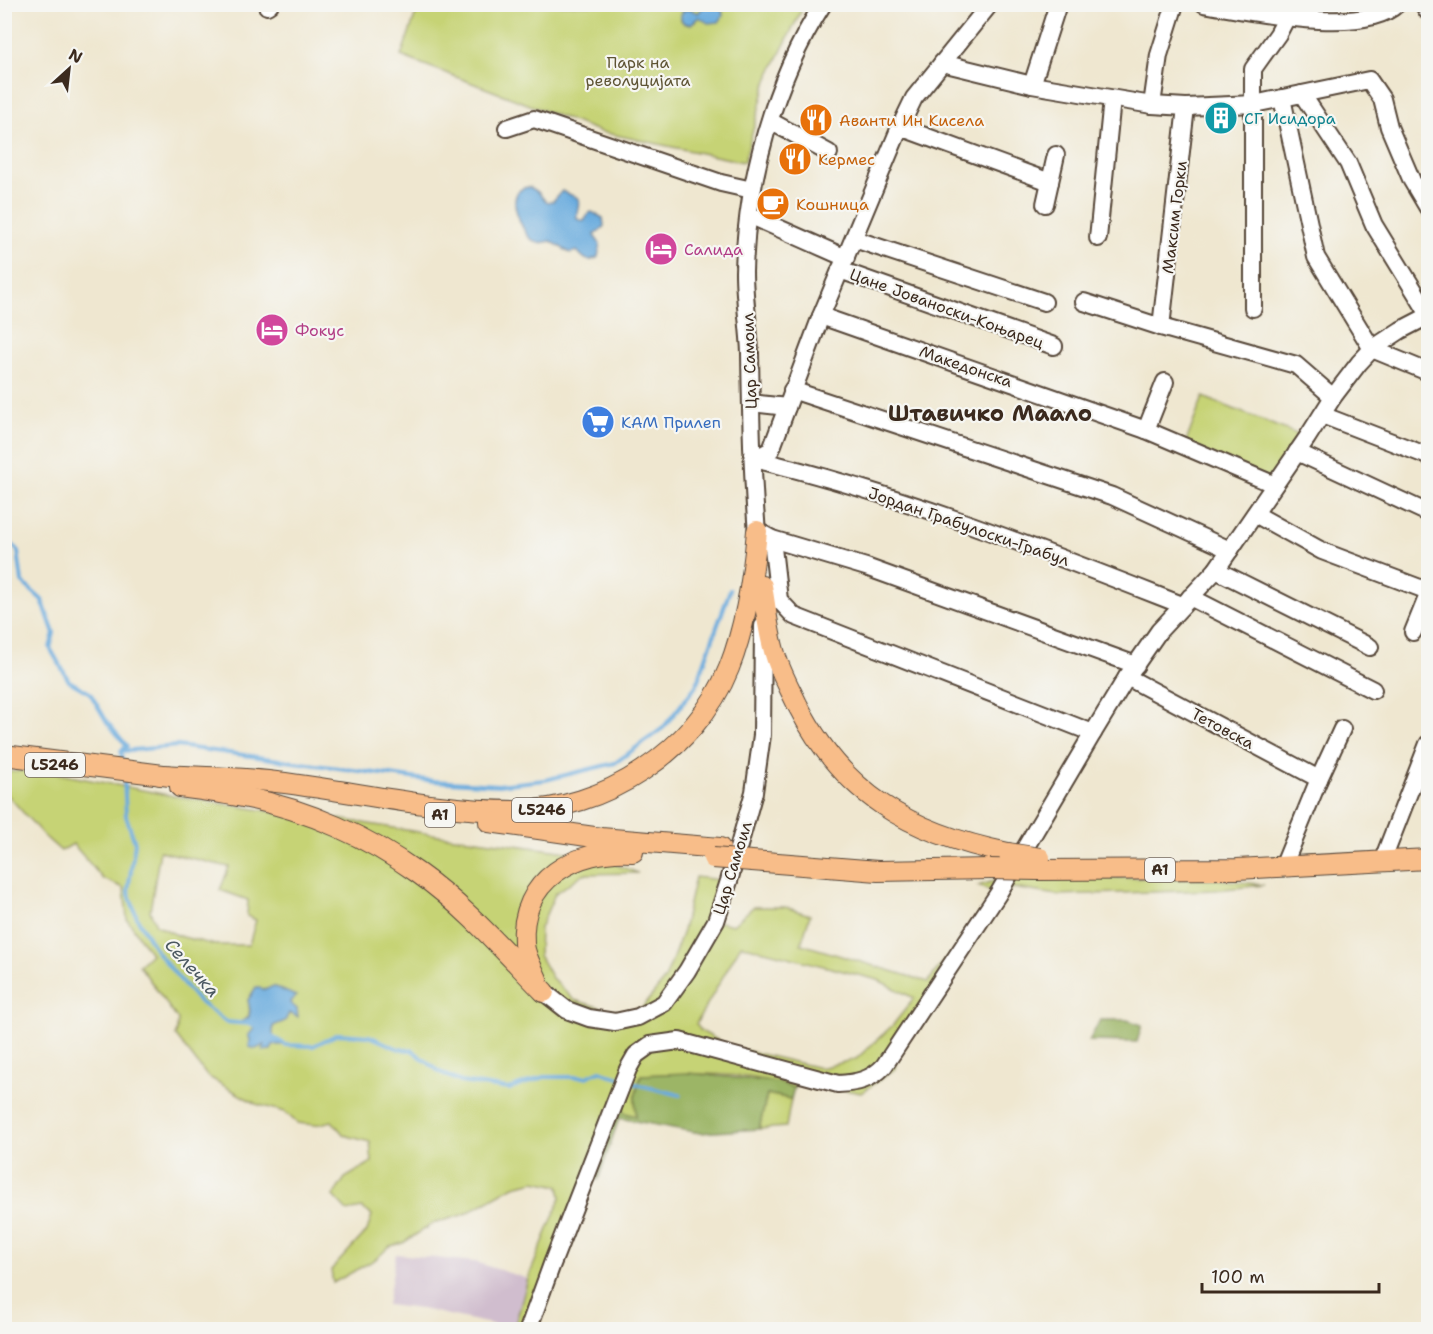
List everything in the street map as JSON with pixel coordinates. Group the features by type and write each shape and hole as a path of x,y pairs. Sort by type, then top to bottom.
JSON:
{"main road":[{"name":"L5246","path":"160,779 268,781 473,810 517,812 548,809 594,798 618,787 638,774 677,742 697,721 715,695 728,670 740,633 753,568 764,535"},
{"name":"L5246","path":"762,586 774,652 806,722 823,749 874,800 900,817 944,836 976,847 1035,857"},
{"name":"L5246","path":"7,755 160,779 249,798 302,813 382,849 418,873 453,901 544,992"},
{"name":"A1","path":"160,779 716,853 878,871 990,869 1035,857 1238,869 1428,859"},
{"name":"L5246","path":"544,992 528,960 524,943 527,915 535,895 551,874 568,863 590,855 615,851 716,853"}],"street":[{"name":"Цар Самоил","path":"764,535 750,425 749,327 744,273 749,215 752,190 783,82 823,4"},
{"name":"Цане Јованоски-Коњарец","path":"753,459 771,450 821,316 914,98 990,4"},
{"path":"1032,85 1058,4"},
{"path":"1152,105 1159,55 1174,4"},
{"path":"1204,4 1287,17 1306,12 1369,19 1397,4"},
{"path":"1423,4 1428,12"},
{"path":"1253,308 1253,69 1287,17"},
{"path":"942,63 1032,85 1152,105 1186,107 1254,104 1370,80 1382,99 1389,127 1412,181 1428,208"},
{"path":"528,1329 628,1069 636,1055 651,1045 679,1041 838,1084 856,1083 875,1076 960,953 1035,857 1093,733 1159,631 1216,570 1332,397 1372,349 1428,315 1374,225 1348,164 1302,94"},
{"path":"1282,98 1316,258 1372,349 1428,372"},
{"path":"1098,238 1112,99"},
{"name":"Максим Горки","path":"1161,327 1186,107"},
{"path":"507,128 534,119 721,183 752,190"},
{"path":"770,121 829,153"},
{"path":"900,127 1050,182"},
{"path":"1045,204 1056,155"},
{"name":"Цане Јованоски-Коњарец","path":"749,215 843,264 1053,346"},
{"name":"Цане Јованоски-Коњарец","path":"854,240 1044,302"},
{"path":"1084,302 1161,327 1296,365 1332,397"},
{"name":"Македонска","path":"821,316 1146,430 1273,484"},
{"path":"1146,430 1165,382"},
{"path":"792,390 1112,496 1230,550"},
{"path":"751,403 787,408"},
{"path":"1322,415 1428,456"},
{"path":"1297,452 1428,513"},
{"name":"Јордан Грабулоски-Грабул","path":"753,459 821,475 994,532 1186,601"},
{"path":"1255,514 1322,550 1428,593 1413,632"},
{"path":"764,535 866,567 1131,671"},
{"path":"764,535 779,600 794,616 1093,733"},
{"name":"L5246","path":"762,586 764,535"},
{"path":"1216,570 1370,647"},
{"name":"Цар Самоил","path":"544,992 567,1010 589,1018 615,1022 638,1017 664,1003 687,971 716,921 754,792 762,735 764,669 762,586"},
{"path":"1186,601 1373,690"},
{"name":"Тетовска","path":"1131,671 1319,779"},
{"path":"1283,867 1342,729"},
{"path":"1382,862 1428,744"}],"shaded area":[{"path":"396,1254 475,1262 528,1279 514,1329 421,1309 387,1305"}],"green space":[{"name":"Парк на револуцијата","path":"419,5 705,5 698,13 681,20 686,24 695,21 699,16 721,19 723,12 720,5 804,5 767,80 744,162 601,132 401,56"},
{"path":"1203,397 1307,438 1273,484 1184,447"},
{"path":"4,755 9,755 9,772 39,770 168,795 280,813 302,813 424,833 590,855 638,873 583,874 555,894 540,928 539,955 552,978 574,1000 616,1012 642,1008 665,979 683,931 695,877 729,881 716,921 733,925 753,907 785,907 810,915 801,944 928,982 945,959 953,963 892,1052 896,1068 861,1093 797,1081 794,1088 776,1082 738,1076 641,1075 635,1097 636,1117 625,1113 617,1099 528,1329 514,1329 528,1279 561,1197 559,1186 535,1181 514,1186 465,1214 432,1224 403,1243 390,1246 376,1259 333,1283 331,1270 367,1231 372,1215 362,1208 347,1211 333,1196 345,1178 372,1162 370,1142 344,1135 332,1121 315,1125 297,1123 285,1112 256,1104 207,1076 176,1036 178,1020 139,965 151,954 127,919 124,888 103,879 73,844 61,851 44,836 5,792","holes":["160,851 229,867 220,890 248,900 247,916 256,920 249,945 215,945 179,936 156,925 150,911","741,945 878,980 914,998 893,1025 856,1059 820,1068 730,1047 701,1031 696,1024","248,1000 297,1009 297,1016 289,1013 285,1021 273,1026 273,1037 284,1044 273,1045 271,1050 263,1050 265,1045 256,1030 251,1025 241,1023 249,1011"]},
{"path":"1063,877 1219,879 1264,885 1215,890 1057,895 1013,888 998,894 978,886 997,880"},
{"path":"1100,1020 1127,1020 1142,1025 1137,1042 1089,1041"},
{"path":"688,1073 777,1082 794,1088 791,1099 767,1094 759,1129 700,1133 619,1118 598,1180 587,1176 617,1098 625,1113 636,1116 635,1097 641,1075"},
{"path":"767,1094 791,1099 786,1127 759,1129"}],"water":[{"path":"705,5 721,6 723,16 719,22 708,23 699,17 691,24 682,20 683,11 690,9 698,13"},
{"path":"530,187 538,192 546,202 553,201 562,191 578,198 577,219 584,221 592,212 603,218 604,226 595,233 600,244 598,257 588,260 577,251 570,253 551,241 540,243 529,237 518,215 515,200 517,193"},
{"path":"273,986 296,996 290,1003 297,1009 298,1017 289,1013 285,1021 273,1026 273,1037 286,1045 273,1045 271,1050 262,1051 264,1045 256,1049 249,1047 248,1036 255,1027 251,1024 239,1023 249,1017 248,1000 256,987 265,990"}],"waterway":[{"name":"Селечка","path":"4,536 18,551 22,582 42,600 54,633 50,648 69,681 90,693 107,722 127,746 121,751 122,763"},
{"path":"122,751 177,746 434,781 498,785 545,780 615,763 663,728 696,686 730,590"},
{"name":"Селечка","path":"124,776 126,816 135,843 128,891 137,918 157,952 197,1000 226,1022 255,1026"},
{"name":"Селечка","path":"269,1035 286,1045 313,1046 338,1034 369,1036 399,1049 412,1050 440,1072 461,1082 509,1089 544,1077 586,1077 600,1071 619,1078"},
{"name":"Селечка","path":"628,1082 680,1095"}],"place":[{"name":"СГ Исидора","path":"1221,118"},
{"name":"Аванти Ин Кисела","path":"816,120"},
{"name":"Кермес","path":"795,159"},
{"name":"Кошница","path":"773,204"},
{"name":"Салида","path":"661,249"},
{"name":"Фокус","path":"272,330"},
{"name":"КАМ Прилеп","path":"598,422"}],"district":[{"name":"Штавичко Маало","path":"990,413"}]}
